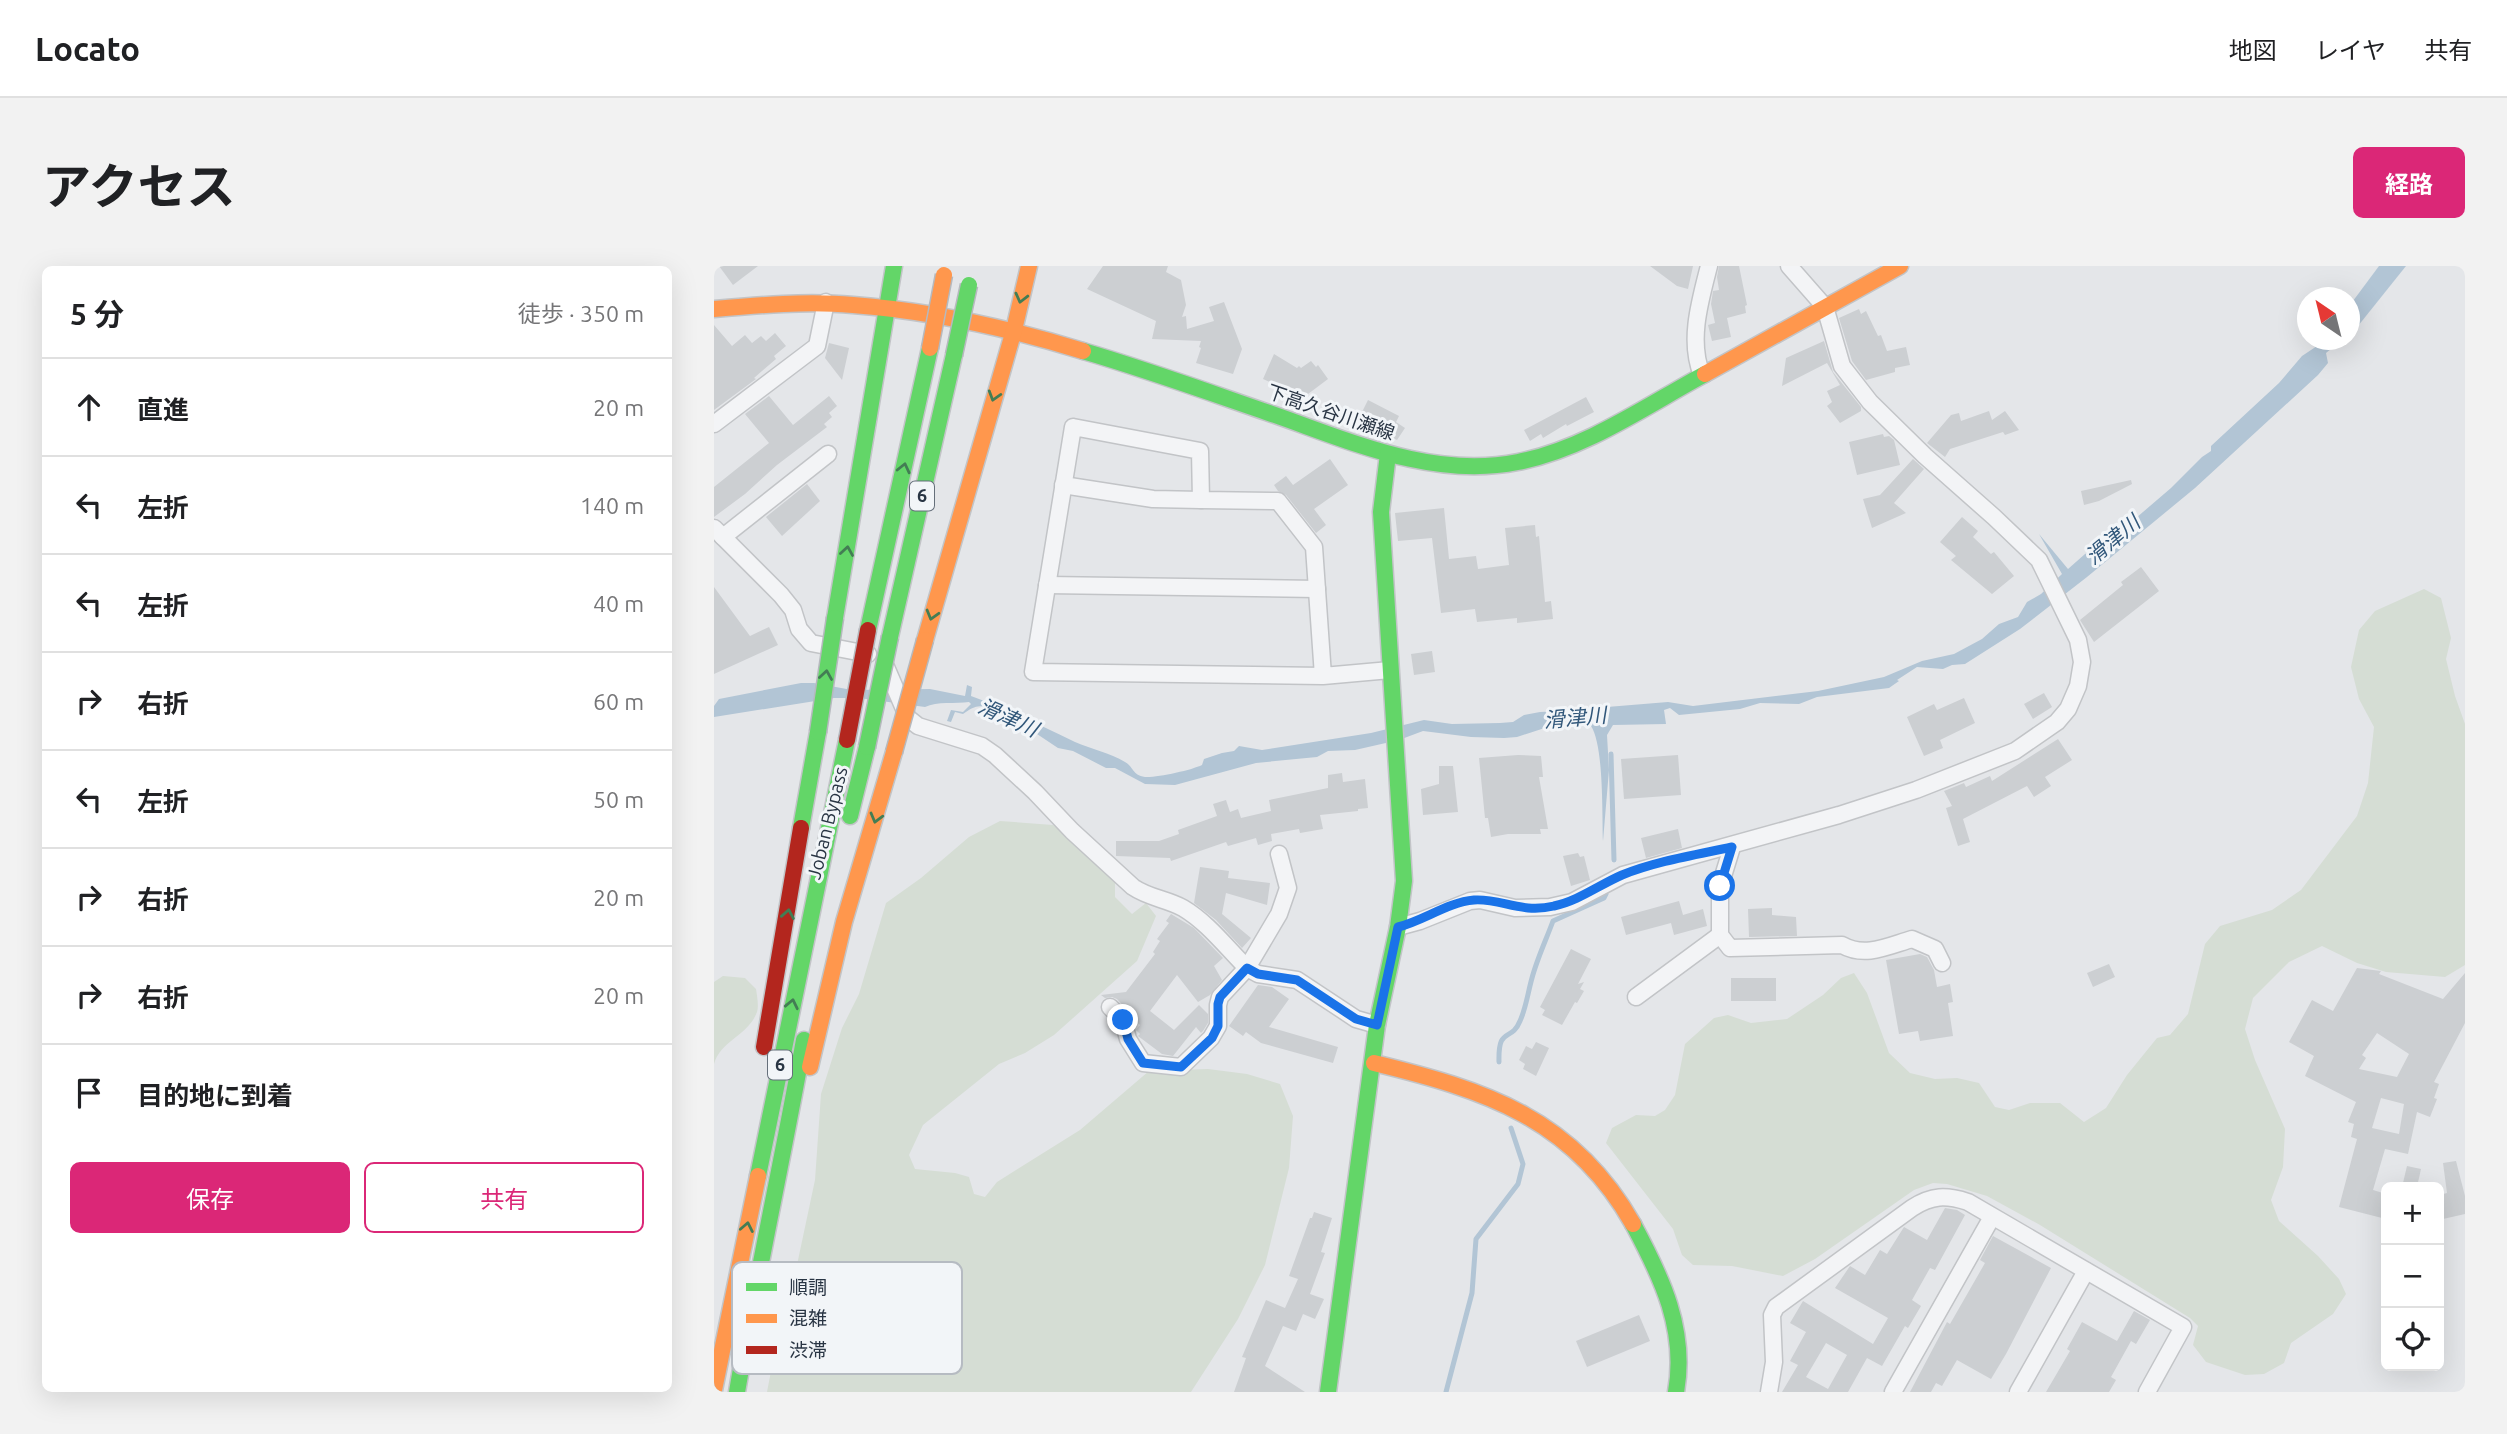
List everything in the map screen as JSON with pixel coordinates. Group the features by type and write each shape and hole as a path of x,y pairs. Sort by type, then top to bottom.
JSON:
{"main road":[{"path":"762,1058 894,266"},
{"name":"Joban Bypass","path":"847,830 974,266"},
{"path":"780,1174 816,1045 844,922 1030,266"},
{"name":"下高久谷川瀬線","path":"714,309 826,302 886,307 963,319 1014,330 1139,367 1388,454 1447,467 1494,466 1533,458 1603,429 1900,266"},
{"name":"Joban Bypass","path":"740,1262 868,630 945,271"},
{"path":"1328,1392 1377,1025 1398,927 1404,871 1381,512 1388,454"},
{"name":"Joban Bypass","path":"759,1262 780,1174 825,918 835,880"},
{"path":"1374,1063 1420,1074 1509,1104 1541,1121 1575,1149 1606,1184 1630,1219 1668,1298 1682,1346 1676,1392"},
{"path":"714,1368 726,1264 741,1181"},
{"name":"Joban Bypass","path":"714,1390 732,1302"},
{"name":"Joban Bypass","path":"737,1392 740,1374"}],"street":[{"path":"1702,375 1695,357 1696,334 1709,266"},
{"path":"1398,927 1469,901 1480,900 1516,908 1550,907 1572,902 1623,875 1656,864 1732,847 1839,816 1916,790 2015,751 2057,722 2068,709 2078,686 2082,662 2078,640 2042,565 1870,402 1842,366 1825,307 1789,266"},
{"path":"714,424 817,346 826,302"},
{"path":"1201,500 1200,451 1073,427 1033,672 1324,676 1390,670"},
{"path":"828,454 718,533 782,595 793,610 799,629 811,643 863,652 880,659 886,666 908,718 918,726 982,746 995,755 1133,887 1192,914 1247,968 1258,974 1297,980 1356,1019 1377,1025"},
{"path":"1063,485 1153,499 1278,501 1314,547 1324,676"},
{"path":"1046,585 1317,589"},
{"path":"1732,847 1720,886 1720,935 1730,948 1842,945 1853,951 1868,952 1912,939 1935,949 1942,963"},
{"path":"1110,1007 1123,1020 1128,1039 1143,1063 1181,1067 1212,1038 1218,1026 1220,997 1247,968 1279,914 1287,888 1279,854"},
{"path":"1636,997 1720,935"},
{"path":"1769,1392 1773,1362 1772,1315 1776,1307 1925,1200 1938,1196 1968,1202 2183,1327 2147,1392"},
{"path":"1893,1392 1992,1217"},
{"path":"2018,1392 2086,1271"}],"shaded area":[{"path":"2424,589 2441,598 2451,638 2446,659 2465,724 2465,965 2445,977 2386,972 2357,963 2322,946 2289,962 2253,998 2245,1029 2255,1060 2285,1129 2283,1167 2271,1200 2279,1221 2318,1256 2339,1279 2346,1294 2333,1314 2291,1343 2284,1363 2264,1374 2245,1375 2206,1362 2193,1345 2198,1326 2190,1318 2040,1225 1987,1196 1947,1184 1933,1183 1914,1190 1815,1259 1783,1276 1732,1266 1693,1265 1682,1255 1673,1229 1606,1143 1612,1128 1636,1115 1655,1116 1665,1110 1675,1095 1685,1044 1714,1018 1728,1015 1751,1023 1787,1019 1823,995 1841,978 1854,973 1867,993 1889,1053 1910,1073 1935,1079 1957,1078 1979,1083 1995,1107 2009,1110 2030,1103 2060,1103 2084,1122 2106,1108 2127,1075 2157,1038 2170,1035 2188,1014 2205,944 2220,926 2272,910 2301,890 2357,816 2368,783 2374,727 2359,699 2351,667 2359,630 2375,611"},
{"path":"1000,821 1053,825 1092,855 1115,878 1115,897 1132,914 1146,903 1156,916 1137,961 1054,1035 1025,1053 999,1064 923,1125 909,1155 915,1169 969,1177 974,1194 985,1197 997,1182 1080,1130 1149,1071 1208,1069 1247,1074 1280,1084 1293,1116 1289,1168 1265,1265 1238,1319 1191,1392 767,1392 770,1374 962,1374 962,1262 798,1262 815,1180 821,1094 842,1028 859,994 886,903 921,878 969,837"},
{"path":"723,976 745,978 756,989 758,1010 747,1027 722,1049 714,1064 714,982"}],"water":[{"path":"2379,266 2406,266 2360,324 2360,292"},
{"name":"滑津川","path":"2311,350 2330,350 2326,353 2328,363 2318,375 2195,488 2020,629 1965,664 1943,669 1917,667 1889,688 1817,697 1799,704 1760,703 1740,709 1679,715 1670,708 1664,710 1666,724 1613,725 1607,735 1609,770 1603,841 1602,781 1595,736 1591,726 1581,726 1573,722 1504,738 1423,731 1399,740 1355,750 1328,751 1317,757 1256,763 1175,785 1145,784 1115,768 1106,768 1073,751 1058,748 1037,734 998,720 996,713 986,708 975,707 963,714 955,712 951,722 947,721 951,710 963,712 971,704 969,702 941,703 925,707 859,698 834,698 714,717 714,706 719,699 801,683 852,690 930,689 965,696 967,685 972,687 971,696 1113,756 1128,764 1138,774 1150,777 1197,767 1202,765 1204,759 1234,751 1239,746 1262,750 1371,733 1424,720 1452,724 1500,723 1513,722 1524,715 1540,712 1560,711 1574,714 1601,711 1607,707 1668,702 1693,706 1818,691 1884,677 1922,661 1954,654 1982,639 1999,624 2018,617 2027,602 2041,594 2062,574 2039,534 2068,569 2085,554 2122,530 2171,488 2211,451 2211,446 2279,383 2302,356"}],"building":[{"path":"719,266 758,266 733,285"},
{"path":"1103,266 1168,266 1166,272 1181,280 1186,305 1182,317 1186,316 1187,329 1214,321 1209,307 1224,302 1242,349 1233,374 1196,363 1201,341 1152,339 1156,321 1087,289"},
{"path":"1650,266 1693,266 1688,289 1677,286"},
{"path":"1719,266 1739,266 1747,305 1746,313 1727,318 1731,337 1712,341 1708,325 1715,323 1711,304 1713,291 1719,290"},
{"path":"1859,309 1861,314 1866,311 1878,336 1881,335 1887,351 1906,347 1910,365 1866,380 1852,361 1839,318"},
{"path":"714,325 732,346 745,335 752,343 761,336 766,341 775,333 786,346 774,356 776,359 754,378 756,379 714,410"},
{"path":"1824,341 1833,372 1861,407 1861,411 1840,423 1827,406 1832,402 1827,391 1840,385 1827,363 1782,386 1786,358"},
{"path":"829,343 849,348 842,380 825,358"},
{"path":"1274,354 1297,368 1311,361 1316,367 1318,365 1328,379 1304,397 1302,394 1295,400 1288,390 1263,379"},
{"path":"769,396 793,425 829,396 837,406 829,413 832,417 824,424 827,427 714,517 714,487 769,443 745,414"},
{"path":"1586,397 1594,412 1543,438 1541,434 1530,441 1524,430"},
{"path":"1368,400 1399,416 1396,422 1405,428 1397,440 1375,429 1376,426 1360,416"},
{"path":"1989,411 1992,420 2005,411 2019,430 2005,435 2003,432 1950,449 1945,457 1927,443 1951,415 1959,413 1961,421"},
{"path":"1883,434 1884,437 1889,436 1894,440 1900,465 1857,475 1849,442"},
{"path":"1330,459 1348,485 1314,509 1326,525 1316,533 1286,495 1274,485 1286,476 1293,485"},
{"path":"1913,459 1924,469 1894,503 1906,513 1872,528 1863,499 1880,495"},
{"path":"2131,480 2132,484 2099,501 2084,505 2081,491"},
{"path":"807,484 820,501 782,536 766,517"},
{"path":"1444,508 1449,559 1476,556 1478,569 1509,565 1505,528 1535,525 1536,537 1539,536 1545,602 1551,601 1553,619 1517,623 1517,618 1477,622 1475,609 1441,613 1432,538 1398,541 1395,513"},
{"path":"1962,517 1978,531 1973,537 1991,554 1994,552 2014,576 1992,594 1951,560 1956,556 1940,542"},
{"path":"2141,567 2159,591 2094,642 2080,620"},
{"path":"714,587 750,636 769,627 778,645 714,674"},
{"path":"1432,651 1435,672 1414,675 1411,654"},
{"path":"2044,693 2052,707 2033,719 2024,704"},
{"path":"1964,698 1975,723 1940,740 1943,748 1924,756 1907,717 1934,704 1937,710"},
{"path":"2058,739 2072,760 2045,777 2051,786 2034,797 2027,786 1963,819 1970,842 1958,846 1946,808 1952,806 1944,791 1964,783 1966,787 1990,776 1992,781"},
{"path":"1678,755 1681,795 1624,799 1621,759"},
{"path":"1541,756 1543,777 1539,777 1548,829 1540,829 1541,834 1491,837 1488,818 1485,818 1479,758"},
{"path":"1439,766 1453,766 1458,812 1423,815 1421,789 1439,784"},
{"path":"1342,773 1343,782 1365,779 1368,808 1320,815 1323,829 1300,833 1299,829 1271,834 1272,841 1258,845 1256,838 1228,846 1226,842 1171,861 1170,858 1116,856 1116,841 1159,841 1179,834 1178,830 1217,816 1213,804 1226,800 1230,812 1238,809 1241,818 1271,811 1269,800 1328,788 1328,775"},
{"path":"1678,829 1682,848 1646,858 1641,838"},
{"path":"1578,853 1580,857 1584,856 1590,880 1571,886 1563,856"},
{"path":"1200,867 1229,871 1228,878 1270,883 1267,905 1226,893 1222,914 1251,938 1242,948 1216,920 1194,903"},
{"path":"1679,901 1683,915 1703,909 1707,926 1674,935 1671,923 1626,935 1621,917"},
{"path":"1772,908 1772,915 1796,917 1797,936 1749,937 1748,909"},
{"path":"1171,914 1194,928 1223,958 1214,966 1222,980 1210,995 1198,1002 1177,975 1150,1011 1174,1030 1199,1005 1208,1014 1208,1023 1203,1031 1201,1033 1196,1027 1173,1056 1162,1054 1138,1036 1140,1034 1136,1030 1140,1025 1130,1013 1117,999 1101,995 1126,992 1155,954 1153,952 1160,941 1157,939 1169,923 1166,921"},
{"path":"1571,949 1591,959 1578,984 1584,982 1580,989 1584,991 1562,1025 1542,1015 1545,1010 1540,1007"},
{"path":"1920,954 1927,957 1934,970 1937,987 1950,984 1953,1002 1948,1003 1953,1036 1920,1041 1918,1031 1899,1034 1886,960"},
{"path":"2109,964 2115,977 2093,987 2087,973"},
{"path":"2357,968 2381,971 2379,974 2443,999 2465,973 2465,1023 2434,1082 2439,1084 2430,1117 2417,1112 2408,1154 2385,1149 2373,1190 2381,1192 2381,1218 2339,1207 2357,1139 2351,1137 2354,1124 2348,1122 2356,1102 2305,1076 2314,1056 2289,1042 2312,1000 2333,1011","holes":["2377,1033 2409,1054 2397,1077 2359,1069 2366,1058 2362,1055","2381,1098 2404,1104 2399,1134 2372,1128"]},
{"path":"1731,978 1776,978 1776,1001 1731,1001"},
{"path":"1258,985 1272,987 1289,999 1269,1027 1338,1047 1333,1063 1261,1043 1246,1032 1243,1036 1229,1026"},
{"path":"1536,1042 1549,1048 1536,1076 1523,1069 1525,1064 1519,1060 1526,1046 1532,1049"},
{"path":"2456,1161 2465,1196 2465,1214 2444,1219 2444,1194 2447,1193 2443,1163"},
{"path":"2407,1166 2421,1169 2418,1182 2403,1182"},
{"path":"1945,1208 1965,1215 1935,1270 1930,1268 1912,1300 1921,1306 1908,1328 1905,1326 1882,1366 1867,1358 1848,1392 1782,1392 1798,1365 1790,1361 1806,1332 1790,1323 1803,1301 1873,1344 1888,1318 1835,1288 1850,1266 1865,1275 1880,1250 1887,1254 1904,1227 1927,1240","holes":["1826,1343 1847,1355 1828,1389 1806,1377"]},
{"path":"1314,1212 1332,1218 1321,1252 1325,1253 1310,1294 1324,1299 1315,1319 1303,1314 1296,1331 1283,1326 1265,1366 1305,1392 1234,1392 1246,1358 1242,1357 1266,1300 1285,1308 1298,1279 1289,1276"},
{"path":"1993,1236 2051,1268 2006,1354 1991,1379 1957,1360 1942,1386 1936,1383 1931,1392 1910,1392 1947,1322 1950,1324 1985,1263 1980,1260"},
{"path":"2134,1311 2150,1320 2136,1344 2131,1341 2111,1377 2116,1380 2109,1392 2046,1392 2070,1351 2067,1349 2082,1322 2117,1341"},
{"path":"1639,1315 1650,1341 1587,1367 1576,1341"}],"waterway":[{"path":"1611,754 1614,860"},
{"path":"1499,1062 1503,1039 1520,1021 1534,971 1553,921 1604,898 1606,894"},
{"path":"1446,1392 1472,1293 1476,1239 1518,1184 1523,1164 1511,1128"}],"traffic: fast":[{"path":"835,618 894,266"},
{"path":"954,355 969,285"},
{"path":"868,630 930,348"},
{"path":"1083,351 1364,446 1425,462 1455,466 1487,466 1543,456 1591,437 1705,374"},
{"path":"890,637 954,355"},
{"path":"1328,1392 1377,1025 1398,927 1404,881 1381,512 1388,454"},
{"path":"818,732 835,618"},
{"path":"867,747 890,637"},
{"path":"801,828 818,732"},
{"path":"758,1176 847,740"},
{"path":"850,816 867,747"},
{"path":"761,1262 804,1040"},
{"path":"1633,1224 1662,1285 1675,1326 1678,1347 1676,1392"},
{"path":"737,1392 740,1374"}],"traffic: slow":[{"path":"925,640 1014,330 1029,266"},
{"path":"1705,374 1900,266"},
{"path":"930,348 944,275"},
{"path":"714,309 801,303 912,311 1027,335 1083,351"},
{"path":"894,752 925,640"},
{"path":"810,1067 844,922 894,752"},
{"path":"1374,1063 1453,1085 1523,1114 1554,1134 1583,1158 1609,1188 1633,1224"},
{"path":"740,1262 758,1176"},
{"path":"714,1390 732,1302"}],"traffic: jam":[{"path":"847,740 868,630"},
{"path":"764,1047 801,828"}],"route":[{"path":"1123,1020 1128,1039 1143,1063 1181,1067 1212,1038 1218,1026 1220,997 1247,968 1258,974 1297,980 1356,1019 1377,1025 1398,927 1469,901 1480,900 1516,908 1536,909 1572,902 1623,875 1656,864 1732,847 1720,886"}]}
